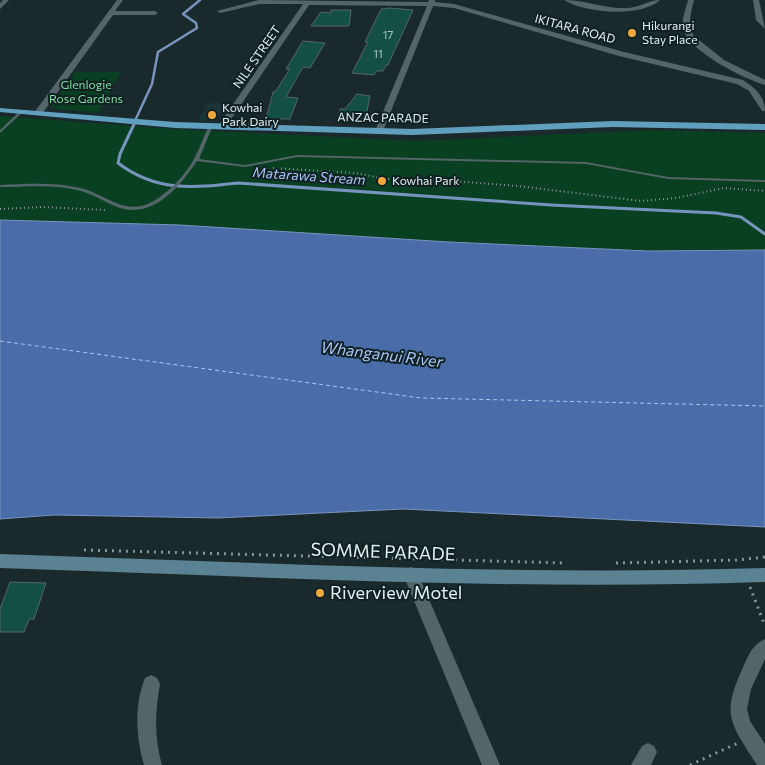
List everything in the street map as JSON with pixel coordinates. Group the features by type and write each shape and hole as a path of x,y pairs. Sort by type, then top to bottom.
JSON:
{"main road":[{"name":"ANZAC PARADE","path":"0,110 145,122 379,131 448,132 613,124 765,127"},
{"name":"SOMME PARADE","path":"0,561 411,574 675,578 765,575"}],"street":[{"path":"0,6 6,0"},
{"path":"39,112 120,0"},
{"path":"566,0 602,8 631,10 648,6 657,0"},
{"path":"691,0 687,27 689,35 702,47 725,62 746,75 765,83"},
{"path":"756,0 759,20 765,27"},
{"name":"NILE STREET","path":"222,126 308,1"},
{"name":"IKITARA ROAD","path":"220,11 256,2 431,2 454,6 622,54 740,82 752,89 765,109"},
{"path":"379,131 431,2"},
{"path":"110,13 155,13"},
{"path":"411,574 491,765"},
{"path":"765,647 759,653 738,698 740,717 765,760"},
{"path":"150,684 145,718 149,752 153,765"}],"lane":[{"path":"0,132 22,111"},
{"path":"0,186 67,186 91,192 124,207 141,207 157,201 181,182 196,160 211,125"},
{"path":"196,160 245,166 297,156 586,163 668,178 765,181"}],"path":[{"path":"266,168 355,173 385,179 439,180 518,186 641,201 676,198 724,188 765,192"},
{"path":"0,208 41,207 106,210"},
{"path":"83,550 569,563"},
{"path":"609,563 737,560 765,557"},
{"path":"745,576 765,626"},
{"path":"690,765 750,736"}],"shaded area":[{"path":"208,103 226,104 216,120 198,121"}],"green space":[{"name":"Glenlogie Rose Gardens","path":"75,72 121,72 98,113 50,108"},
{"name":"Kowhai Park","path":"0,116 171,129 417,141 651,130 765,133 765,250 555,250 0,220"}],"water":[{"name":"Whanganui River","path":"0,220 180,225 449,242 648,251 765,250 765,527 403,509 218,518 54,515 0,519"}],"building":[{"path":"381,9 413,10 388,65 386,65 383,71 376,71 374,75 352,73 368,42 365,42"},
{"path":"331,10 351,10 349,26 311,26 321,12 331,13"},
{"path":"303,41 325,43 310,68 303,67 286,97 298,98 290,119 266,119 273,92 275,92 290,69 286,69"},
{"path":"357,94 370,96 365,121 337,120 340,109 345,109"},
{"path":"10,582 46,583 34,619 29,619 24,632 0,632 0,609"}],"waterway":[{"name":"Matarawa Stream","path":"134,123 152,84 158,52 197,28 196,23 183,14 200,0"},
{"name":"Matarawa Stream","path":"135,122 120,154 118,163 146,179 175,186 190,187 238,183 551,205 716,213 741,217 765,234"}],"ferry route":[{"path":"0,341 421,398 765,406"}],"place":[{"name":"Hikurangi Stay Place","path":"632,33"},
{"name":"Kowhai Park Dairy","path":"212,115"},
{"name":"Kowhai Park","path":"382,181"},
{"name":"Riverview Motel","path":"320,593"}]}
